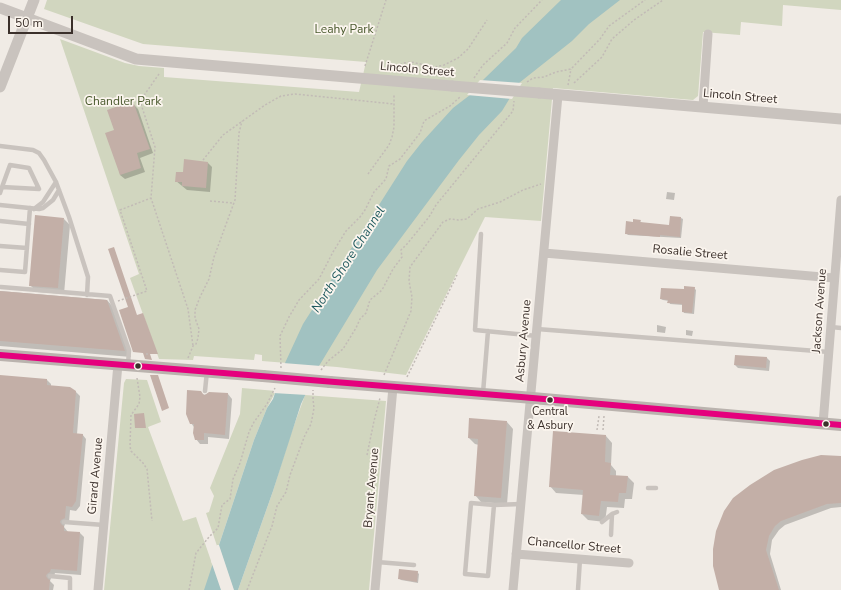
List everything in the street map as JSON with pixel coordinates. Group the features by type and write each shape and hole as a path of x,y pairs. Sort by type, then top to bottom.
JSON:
{"main road":[{"path":"0,355 207,371 841,425"}],"street":[{"path":"0,87 34,0"},
{"name":"Lincoln Street","path":"0,8 136,59 841,119"},
{"path":"703,107 708,34"},
{"name":"Asbury Avenue","path":"513,590 558,95"},
{"name":"Jackson Avenue","path":"823,424 841,200"},
{"name":"Rosalie Street","path":"544,253 834,278"},
{"name":"Girard Avenue","path":"98,590 104,525 123,365"},
{"name":"Bryant Avenue","path":"375,590 393,387"},
{"name":"Chancellor Street","path":"516,554 629,563"}],"lane":[{"path":"0,146 33,150 39,153 56,182 70,217 88,277 87,294"},
{"path":"0,193 2,187 10,166 29,168 39,189 2,187"},
{"path":"32,208 43,202 56,182"},
{"path":"0,205 39,209 46,207 53,200 59,190"},
{"path":"0,270 25,272 29,224 32,208"},
{"path":"0,221 29,224"},
{"path":"481,234 475,330 537,332 829,352"},
{"path":"0,246 27,248"},
{"path":"1,287 110,296 129,350 123,365"},
{"path":"831,327 841,328"},
{"path":"483,394 488,331"},
{"path":"205,392 207,371"},
{"path":"648,488 656,488"},
{"path":"494,505 488,576 465,574 471,503 494,505 521,504"},
{"path":"602,522 614,513 611,535"},
{"path":"64,522 104,525"},
{"path":"578,590 580,560"},
{"path":"377,562 414,565"},
{"path":"50,576 70,578 70,590"}],"path":[{"path":"365,66 386,0"},
{"path":"472,80 483,65 507,43 515,28 542,0"},
{"path":"568,85 571,69 600,39 609,26 645,0"},
{"path":"574,83 602,57 612,39 634,20 663,0"},
{"path":"396,71 398,66 404,63 412,62 435,67 444,65 458,58 468,49 487,20"},
{"path":"526,83 533,78 544,77 556,72 571,69"},
{"path":"159,74 140,101 155,147 151,198 188,309 193,346"},
{"path":"203,160 223,135 265,105 281,96 295,94 394,104"},
{"path":"368,174 391,141 394,127 394,94"},
{"path":"281,370 280,336 289,317 300,300 319,278 341,238 362,214 374,192 386,179 389,166 400,159 420,133 424,121 450,106 460,97"},
{"path":"318,374 328,361 343,349 356,328 360,318 366,313 370,300 382,290 402,257 401,250 513,111 514,101"},
{"path":"188,358 198,338 199,329 195,318 195,310 209,279 214,257 235,200 239,134 242,121"},
{"path":"384,375 411,311 412,297 409,281 410,267 443,222 450,219 458,220 467,218 478,209 500,202 523,190 541,184"},
{"path":"113,303 147,291 120,210 151,198"},
{"path":"210,201 233,203"},
{"path":"407,377 458,275"},
{"path":"137,378 140,398 139,404 131,415 130,446 131,451 147,469 152,521"},
{"path":"189,590 196,553 218,528 222,505 230,499 233,479 240,463 249,432 272,395 277,382"},
{"path":"247,590 272,526 277,506 286,492 290,475 305,435 311,424 314,408 314,387"},
{"path":"367,455 380,398"},
{"path":"597,430 599,416"},
{"path":"603,430 604,416"}],"green space":[{"path":"47,0 841,0 841,10 783,5 782,26 741,22 740,35 703,32 698,96 693,100 553,88 541,221 485,217 406,375 337,367 262,361 262,355 255,354 254,360 194,356 193,360 159,359 130,278 139,274 60,39 125,63 164,68 164,77 359,92 366,62 143,44 44,9"},
{"path":"126,379 147,380 161,422 148,427 183,521 196,517 221,590 104,590 124,383"},
{"path":"242,388 276,391 267,408 254,440 219,545 217,546 206,513 209,512 214,496 210,488 240,414"},
{"path":"305,395 386,401 369,590 238,590 273,491 289,439"}],"water":[{"name":"North Shore Channel","path":"561,0 620,0 589,24 572,41 519,83 502,111 479,135 459,160 377,270 319,366 301,404 273,491 238,590 204,590 254,440 267,408 273,399 285,363 303,324 407,161 422,142 453,108 470,95 483,80 516,48 522,38"}],"pier":[{"path":"480,80 522,83 512,99 467,95"},
{"path":"283,363 321,366 307,395 273,393"},
{"path":"217,545 219,545 234,590 221,590 211,561"}],"building":[{"path":"127,103 128,106 134,104 150,149 137,153 141,168 120,175 105,133 114,130 107,110"},
{"path":"184,159 208,162 206,188 182,186 182,182 175,182 176,172 183,172"},
{"path":"35,215 64,218 58,288 29,286"},
{"path":"670,216 681,217 680,237 625,234 626,221 633,222 633,219 641,220 640,222 669,225"},
{"path":"114,247 137,315 143,313 158,354 150,354 152,360 145,359 143,353 133,352 119,310 128,307 108,249"},
{"path":"684,286 695,287 692,313 682,312 682,304 667,303 668,300 660,299 661,288 684,289"},
{"path":"0,291 107,300 125,351 0,341"},
{"path":"735,355 767,357 766,368 734,365"},
{"path":"0,375 47,379 47,385 70,387 76,391 73,433 83,434 76,501 72,507 66,506 65,518 60,522 64,526 64,531 80,532 77,571 51,569 46,576 50,580 49,590 0,590"},
{"path":"150,375 158,375 169,408 162,411"},
{"path":"187,390 201,391 205,395 209,392 228,393 225,435 204,433 204,440 195,440 193,433 194,424 190,424 186,414"},
{"path":"144,413 146,428 135,428 134,414"},
{"path":"469,418 507,421 501,498 474,496 478,439 468,438"},
{"path":"553,431 606,435 605,462 611,463 610,475 628,476 626,493 619,493 618,502 601,501 599,516 581,514 583,490 549,487"},
{"path":"821,455 841,456 841,503 827,504 781,521 775,526 769,536 766,550 779,590 719,590 713,566 713,549 716,531 724,511 733,498 774,470"},
{"path":"399,569 418,571 417,582 398,579"}],"transit line":[{"path":"0,355 521,397 841,425"}],"place":[{"name":"Central & Asbury","path":"550,400"}],"park label":[{"name":"Leahy Park","path":"344,30"},
{"name":"Chandler Park","path":"123,102"}]}
